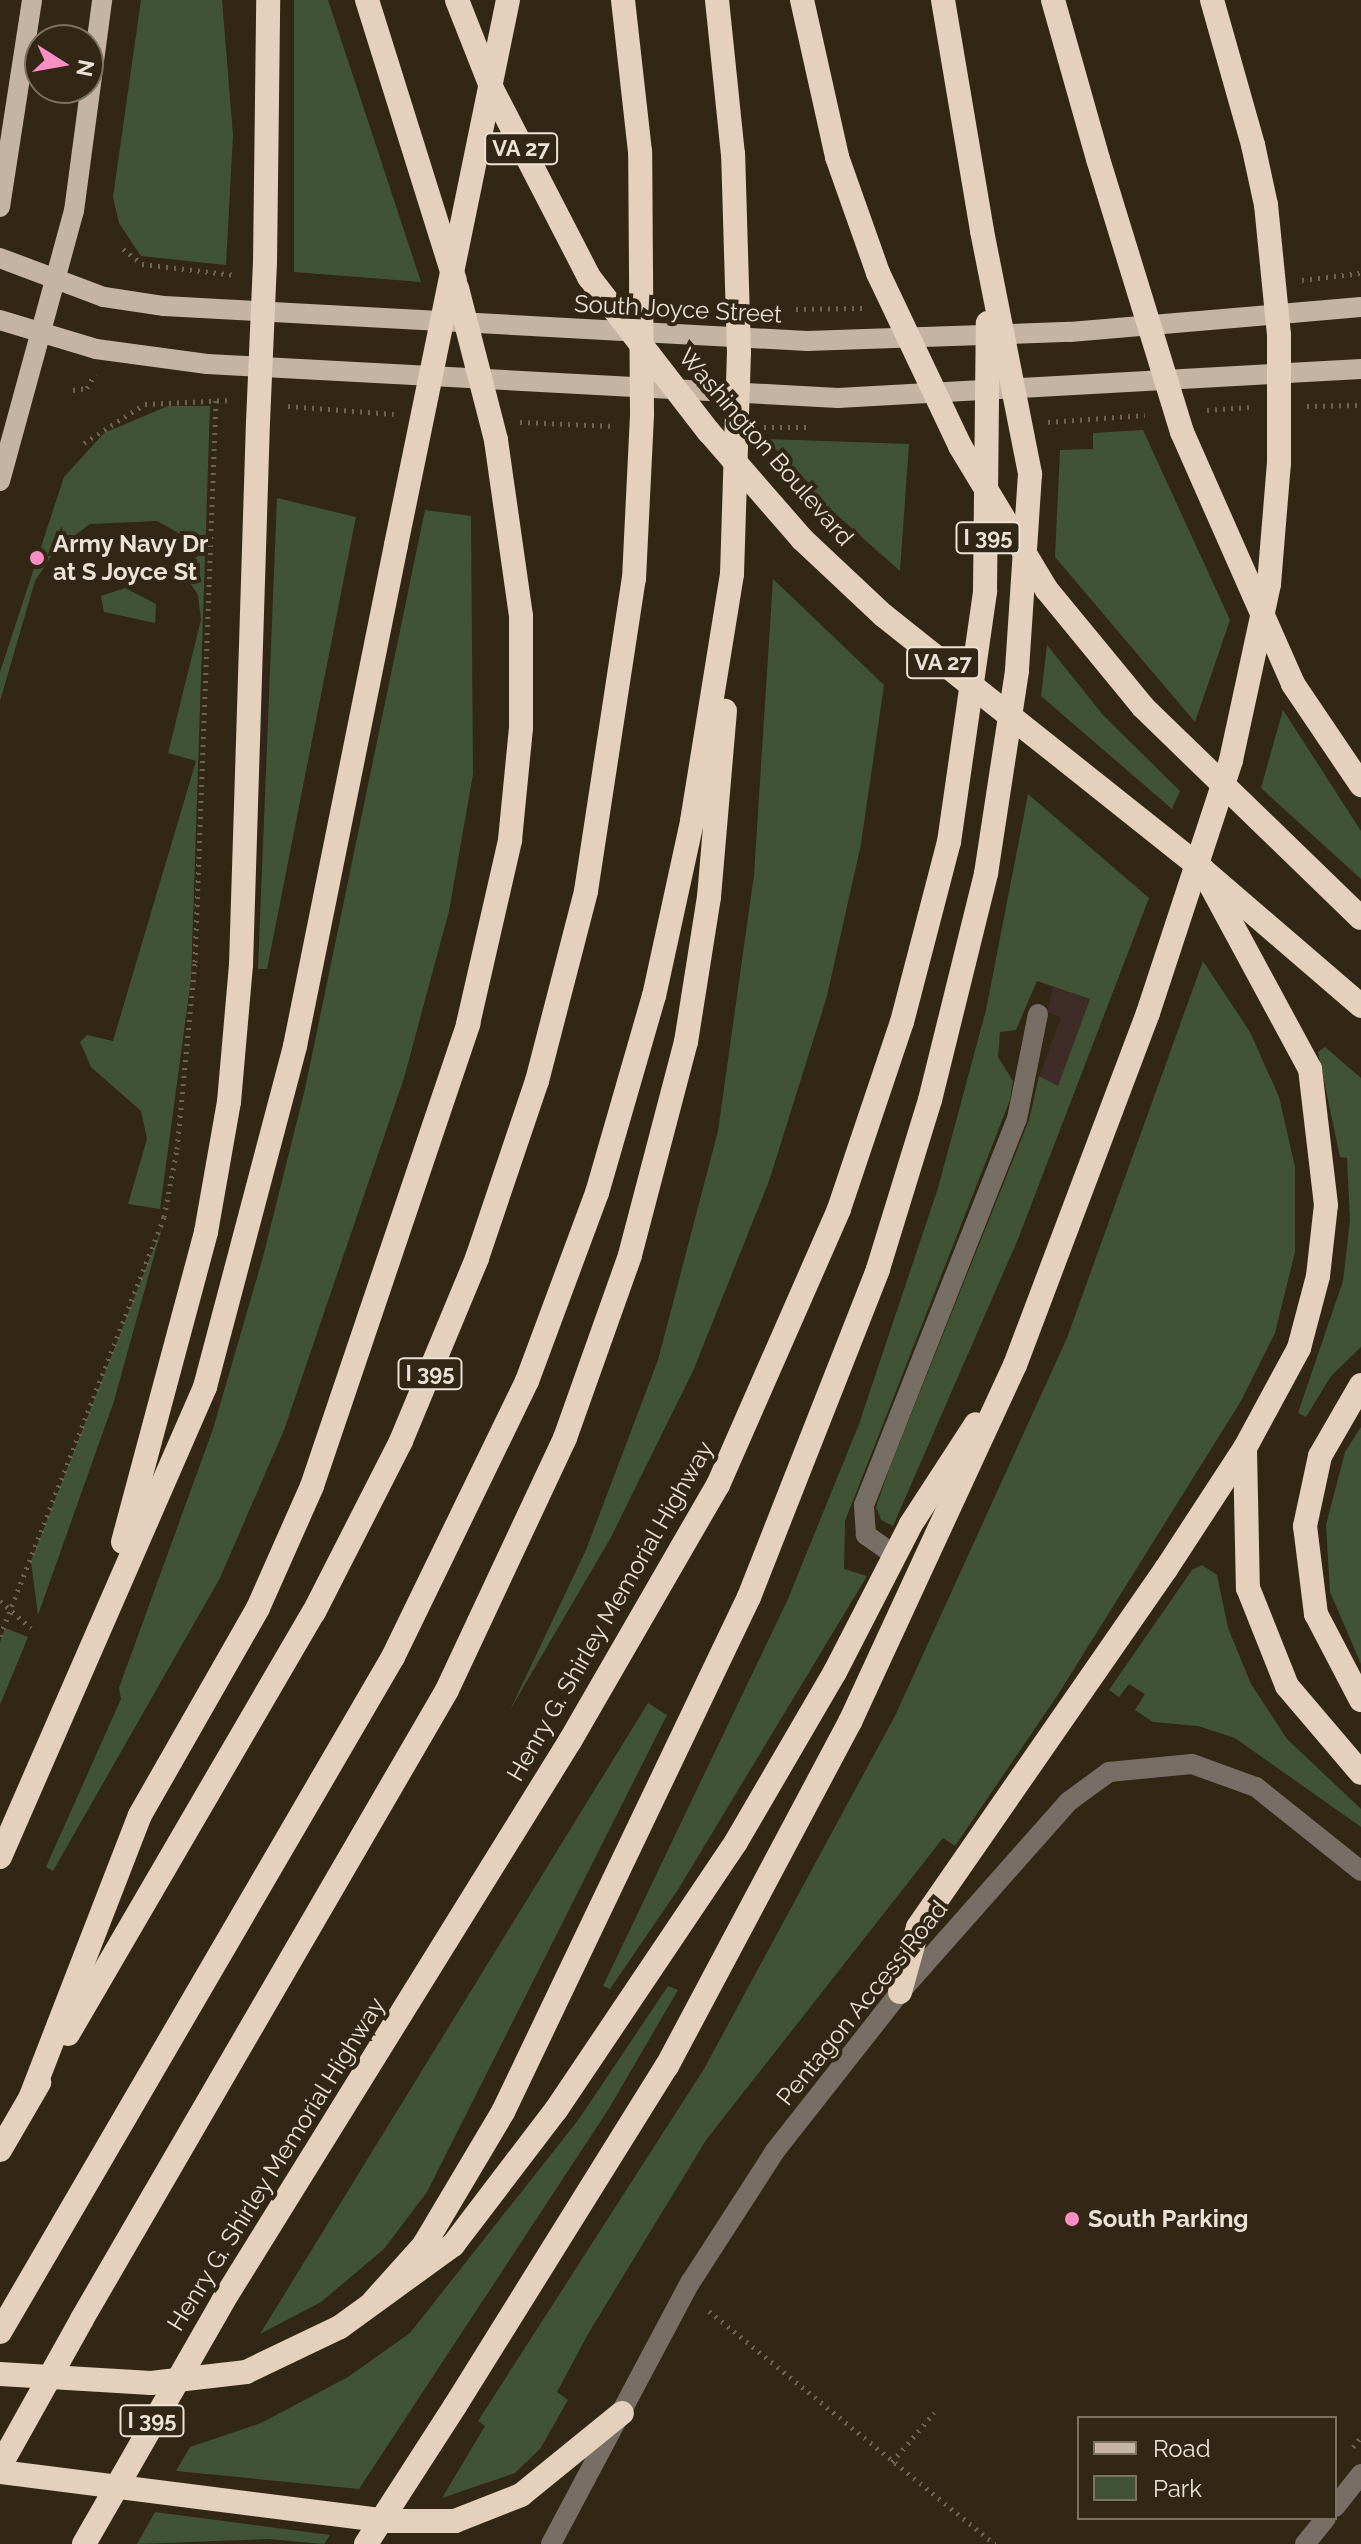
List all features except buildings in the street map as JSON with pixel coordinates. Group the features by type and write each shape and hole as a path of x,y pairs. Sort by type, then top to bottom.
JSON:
{"highway":[{"path":"102,1617 191,1295 229,1102 241,965 265,263 268,0"},
{"path":"31,2096 140,1815 258,1608 312,1486 464,1037 510,840 521,728 521,616 496,440 457,288 367,0"},
{"path":"0,1857 102,1617 205,1387 250,1230 295,1046 508,0"},
{"name":"I 395","path":"0,2150 314,1612 446,1337 510,1166 563,991 605,796 634,579 642,414 640,152 623,0"},
{"path":"622,2413 521,2495 455,2521 386,2521 0,2469 82,2319 447,1690 528,1523 595,1360 656,1166 698,980 718,808 732,574 739,353 733,154 717,0"},
{"path":"802,0 837,157 878,273 960,446 1047,590 1143,707 1361,918"},
{"name":"Henry G. Shirley Memorial Highway","path":"84,2544 223,2301 562,1754 718,1485 839,1209 902,1022 949,842 977,676 990,506 982,231 968,119 943,0"},
{"path":"1053,0 1182,432 1293,684 1361,785"},
{"path":"366,2544 604,2173 730,1953 909,1603 1015,1365 1148,1013 1231,760 1269,584 1279,463 1279,335 1269,230 1253,145 1212,0"},
{"name":"Washington Boulevard","path":"460,6 525,157 589,277 709,432 802,539 883,615 1202,869 1361,1006"},
{"path":"372,2303 424,2245 503,2112 749,1597 878,1269 930,1100 986,873 1017,671 1030,474 982,231"},
{"path":"5,2323 393,1657 527,1381 597,1193 654,996 692,821 732,574"},
{"path":"900,1992 918,1927 1061,1728 1245,1448 1299,1348 1318,1276 1326,1205 1321,1138 1310,1069 1202,869"},
{"path":"0,2374 115,2383 217,2378 310,2346 453,2245 523,2157 736,1842 896,1556 1015,1365"},
{"path":"1361,1385 1320,1456 1305,1526 1316,1614 1361,1700"},
{"path":"1245,1448 1248,1588 1287,1686 1361,1773"}],"main road":[{"path":"0,207 32,0"},
{"path":"0,481 54,281 86,144 102,0"},
{"name":"South Joyce Street","path":"0,258 54,281 164,306 807,341 1070,332 1361,307"},
{"path":"0,320 96,349 265,370 838,398 1361,369"}],"street":[{"path":"896,1556 866,1535 864,1505 1017,1119 1038,1014"},
{"name":"Pentagon Access Road","path":"551,2544 717,2237 900,1992 1032,1840 1109,1772 1192,1764 1256,1787 1361,1871"},
{"path":"1337,2504 1361,2474"},
{"path":"1305,2544 1324,2520"}],"path":[{"path":"73,390 88,389 95,373"},
{"path":"0,1636 164,1217 177,1149 195,962 216,398"},
{"path":"0,1601 12,1605 31,1628"},
{"path":"709,2311 995,2544"},
{"path":"892,2462 934,2413"}],"shaded area":[{"path":"1053,987 1090,999 1058,1087 1039,1076 1061,1018 1047,1012"}],"green space":[{"path":"141,0 222,0 233,135 226,265 141,256 119,223 113,197"},
{"path":"294,0 328,0 421,282 294,272"},
{"path":"168,406 210,406 191,979 160,1209 128,1204 147,1139 141,1111 91,1067 80,1042 87,1035 113,1041 196,761 168,753 201,620 198,595 183,572 205,548 157,521 90,524 56,549 35,581 0,701 0,672 64,477 104,433"},
{"path":"1143,430 1230,620 1195,722 1055,557 1060,450 1093,449 1093,433"},
{"path":"768,439 909,444 900,571 802,484"},
{"path":"277,498 356,517 267,969 258,969"},
{"path":"425,510 471,516 473,774 449,911 404,1078 284,1430 220,1578 53,1871 46,1867 121,1699 119,1688 213,1429 263,1257 305,1089"},
{"path":"773,579 884,685 861,844 827,996 769,1181 693,1371 610,1539 510,1710 586,1550 658,1360 718,1131 754,875"},
{"path":"125,588 156,604 155,623 104,612 101,596"},
{"path":"1047,645 1103,715 1180,791 1172,809 1041,696"},
{"path":"1283,710 1361,831 1361,879 1261,788"},
{"path":"1028,794 1149,898 1018,1239 893,1526 881,1520 876,1507 890,1467 1029,1120 1039,1076 1058,1086 1090,999 1037,981 1016,1030 1000,1032 998,1057 1013,1081 1010,1100 845,1521 844,1569 867,1576 679,1888 610,1989 603,1986 788,1599 859,1424 938,1188 986,1010"},
{"path":"1203,961 1250,1032 1279,1097 1295,1167 1295,1252 1275,1333 1241,1401 1059,1693 955,1846 943,1838 706,2140 588,2334 557,2392 568,2400 540,2449 515,2473 442,2498 485,2426 478,2421 704,2069 895,1716 1067,1338"},
{"path":"1325,1047 1361,1078 1361,1347 1331,1376 1306,1417 1298,1413 1343,1281 1350,1220 1347,1158 1340,1157 1318,1052"},
{"path":"162,1227 114,1401 38,1615 31,1561"},
{"path":"1361,1427 1361,1664 1330,1592 1326,1525 1345,1452"},
{"path":"1202,1565 1217,1575 1228,1628 1251,1684 1287,1739 1361,1809 1361,1827 1235,1738 1198,1726 1153,1722 1135,1710 1145,1694 1129,1684 1119,1697 1109,1690 1192,1570"},
{"path":"5,1628 28,1637 0,1705 0,1642"},
{"path":"648,1703 667,1715 427,2192 384,2249 321,2302 260,2334"},
{"path":"668,1986 678,1990 608,2110 359,2489 176,2471 190,2447 261,2423 348,2377 410,2333 579,2119"},
{"path":"155,2512 330,2535 324,2544 268,2539 137,2544"}],"place":[{"name":"Army Navy Dr at S Joyce St","path":"37,558"},
{"name":"South Parking","path":"1072,2219"}]}
